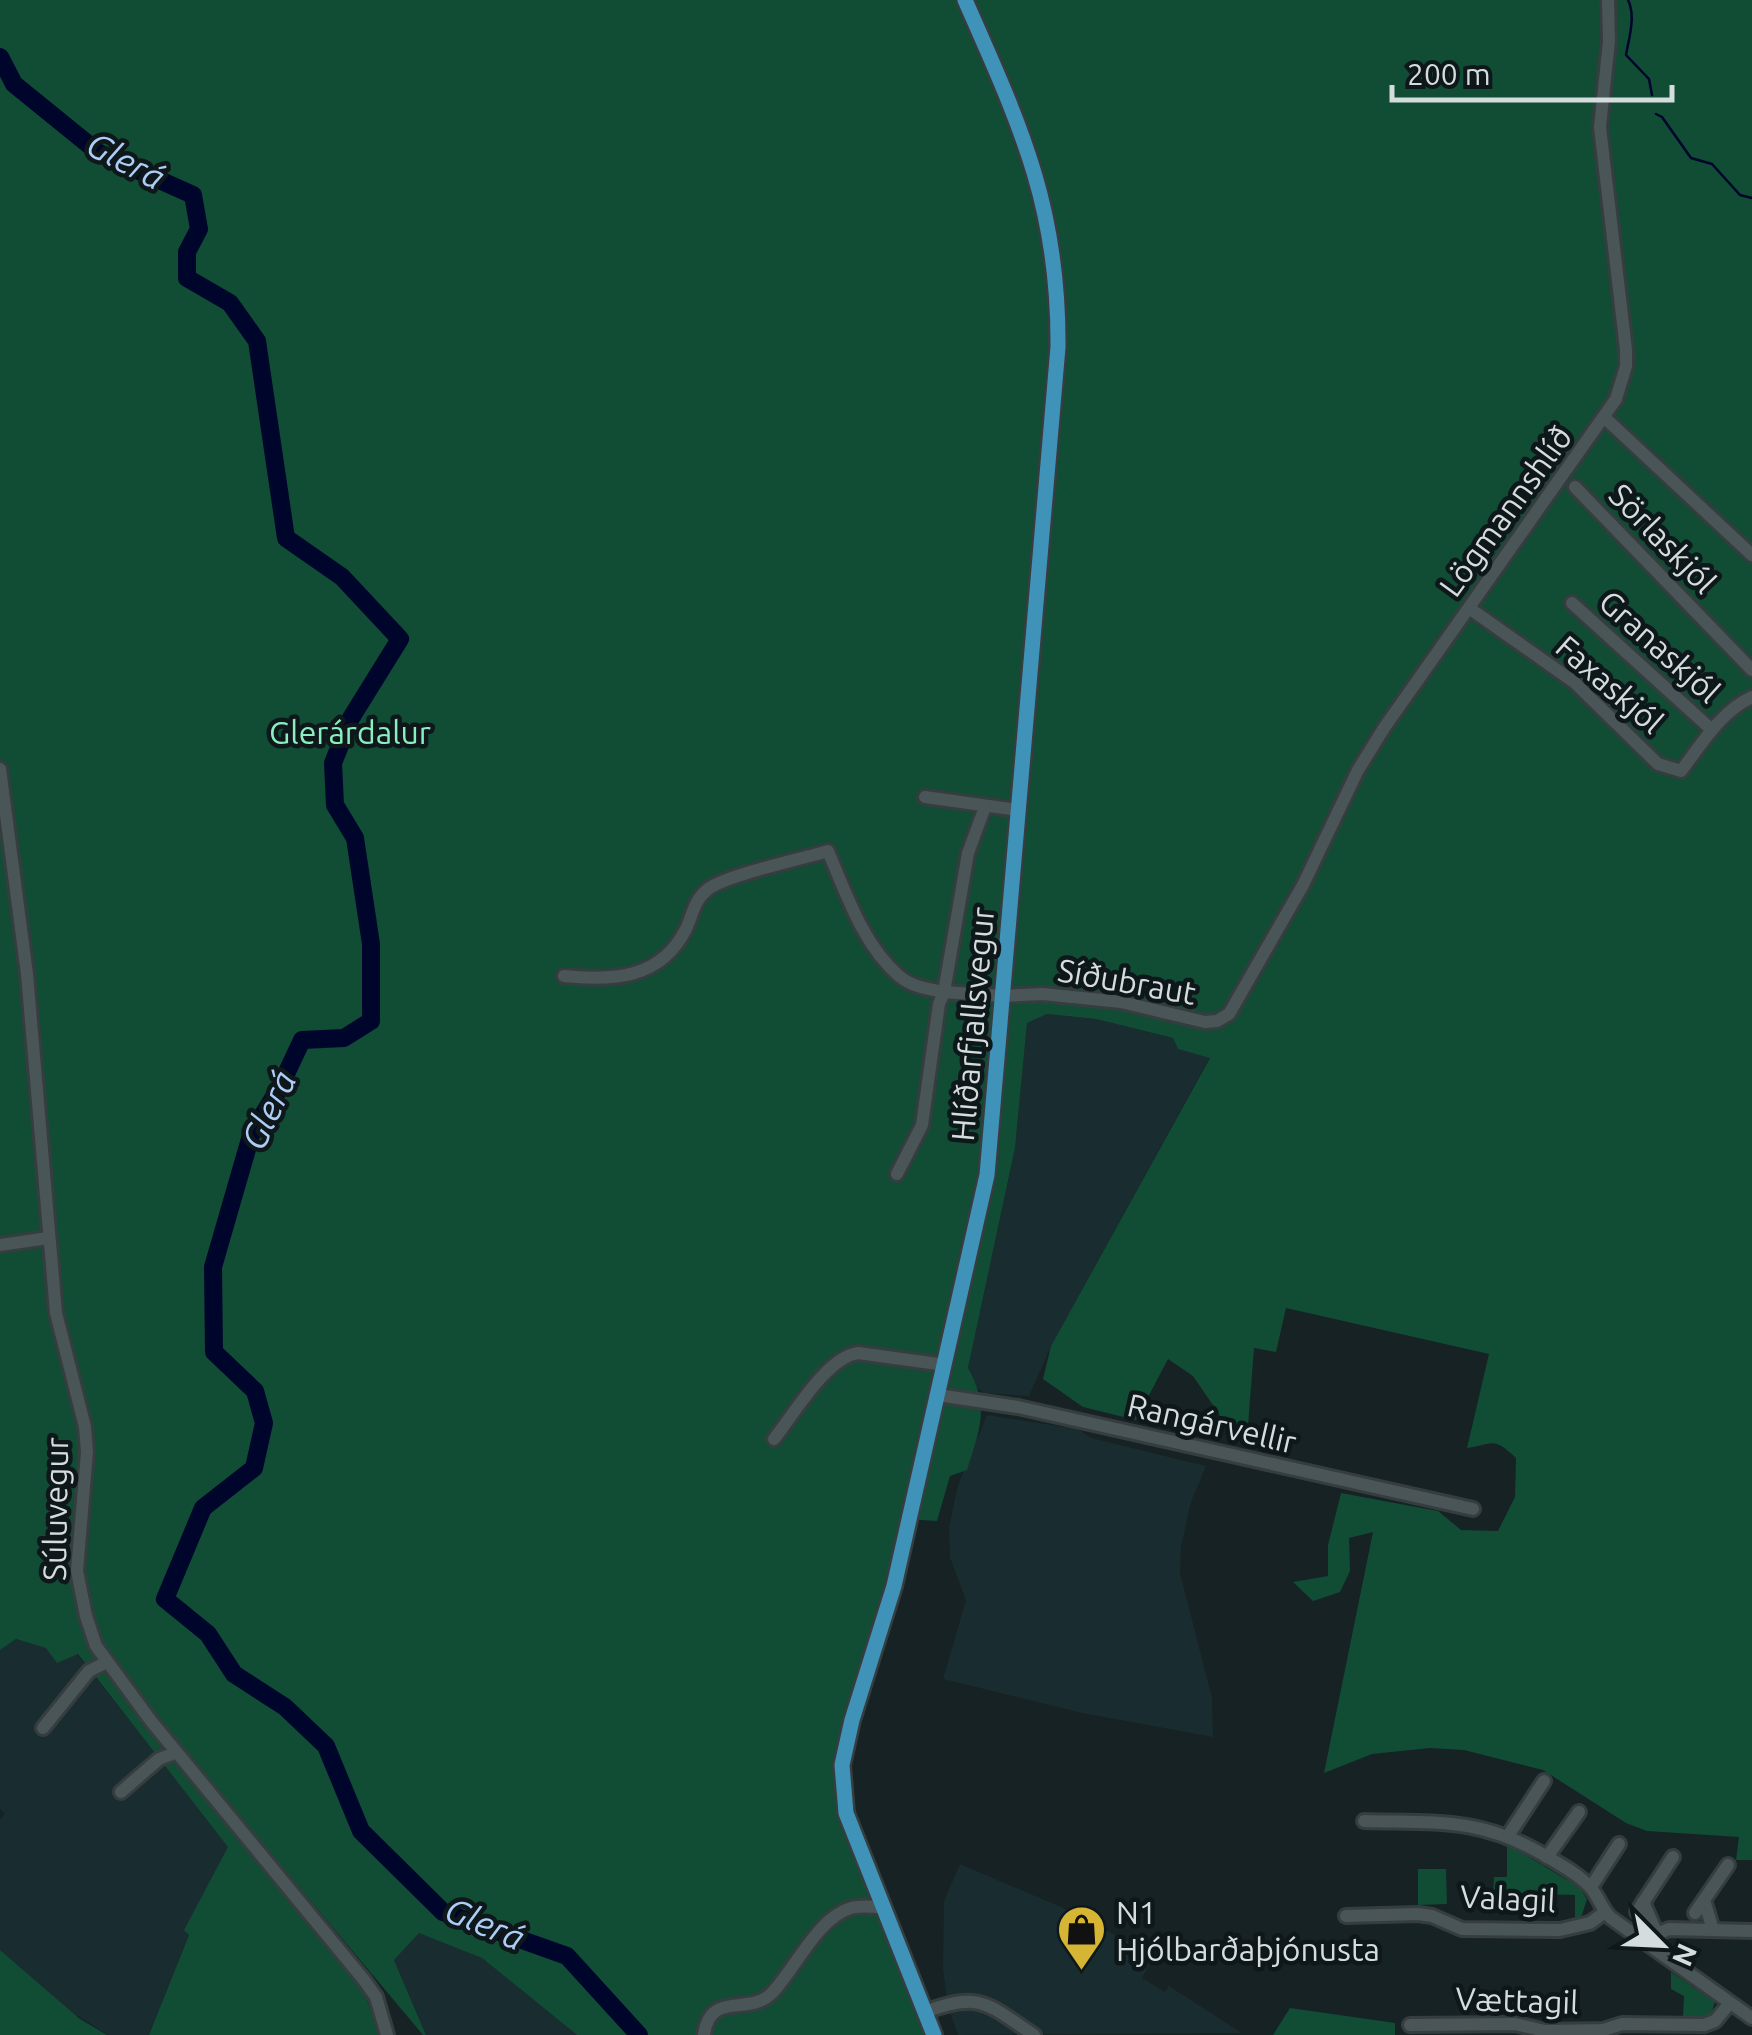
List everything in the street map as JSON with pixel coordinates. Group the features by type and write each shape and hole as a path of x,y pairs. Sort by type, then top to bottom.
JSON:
{"main road":[{"name":"Hlíðarfjallsvegur","path":"934,2035 846,1813 842,1765 894,1586 987,1175 1055,409 1058,299 1051,236 1037,174 965,0"}],"street":[{"name":"Lögmannshlíð","path":"1237,1003 1303,886 1358,770 1605,418 1622,384 1626,350 1600,127 1609,40 1608,0"},
{"path":"1605,418 1752,555"},
{"name":"Sörlaskjól","path":"1575,486 1752,670"},
{"name":"Granaskjól","path":"1572,602 1712,730"},
{"name":"Faxaskjól","path":"1469,608 1574,682 1658,764 1681,771 1712,730 1740,702 1752,697"},
{"name":"Súluvegur","path":"0,769 28,974 56,1313 87,1452 77,1571 86,1616 96,1646 175,1752 364,1980 376,1997 387,2035"},
{"path":"925,797 1018,810"},
{"path":"897,1174 922,1125 968,853 985,807"},
{"name":"Síðubraut","path":"564,976 610,980 640,973 672,950 688,926 697,901 712,886 828,851 856,917 901,978 921,988 1121,1002 1204,1022 1224,1018 1237,1003"},
{"path":"0,1245 48,1238"},
{"path":"774,1439 822,1378 845,1356 858,1353 945,1365"},
{"name":"Rangárvellir","path":"938,1395 1018,1408 1473,1509"},
{"path":"43,1728 89,1671 107,1662"},
{"path":"120,1792 160,1759 175,1752"},
{"path":"1508,1836 1544,1781"},
{"path":"1548,1857 1579,1812"},
{"path":"1364,1822 1468,1824 1508,1836 1548,1857 1591,1888 1605,1912 1652,1939 1752,2018"},
{"path":"1591,1888 1619,1844"},
{"path":"1652,1939 1640,1907 1672,1857"},
{"path":"1695,1913 1728,1865"},
{"path":"1704,1900 1713,1930"},
{"path":"704,2035 708,2019 717,2010 728,2005 753,2004 771,1994 806,1947 841,1912 858,1906 882,1907"},
{"name":"Valagil","path":"1346,1916 1426,1915 1462,1929 1560,1930 1590,1923 1605,1912"},
{"path":"1652,1939 1669,1930 1752,1930"},
{"path":"925,2012 956,2000 974,2001 994,2008 1034,2035"},
{"name":"Vættagil","path":"1410,2025 1515,2024 1545,2031 1602,2030 1622,2024 1704,2025 1715,2022 1730,2003"}],"shaded area":[{"path":"1047,1014 1096,1019 1173,1038 1178,1049 1210,1057 1051,1346 1029,1396 984,1393 970,1383 968,1368 1015,1148 1027,1023"},
{"path":"987,1415 1078,1429 1091,1438 1206,1466 1190,1505 1180,1573 1212,1698 1213,1737 1082,1713 943,1679 966,1600 950,1558 949,1527 958,1485"},
{"path":"15,1639 77,1654 229,1847 185,1929 189,1935 149,2035 108,2035 73,2013 0,1950 0,1820 5,1813 0,1809 0,1650"},
{"path":"960,1864 1061,1907 1154,1955 1142,1978 1165,1992 1169,1986 1242,2033 958,2035 948,2007 943,1969 944,1901"},
{"path":"419,1932 482,1958 577,2035 426,2035 394,1960"}],"green space":[{"name":"Glerárdalur","path":"0,0 1752,0 1752,1860 1736,1860 1739,1837 1647,1831 1626,1823 1543,1770 1464,1750 1430,1748 1372,1754 1324,1773 1373,1532 1349,1538 1350,1571 1340,1592 1313,1601 1293,1582 1328,1576 1328,1545 1341,1493 1438,1511 1461,1530 1498,1531 1515,1497 1516,1458 1498,1444 1467,1448 1489,1354 1286,1308 1276,1352 1254,1348 1247,1439 1234,1436 1193,1376 1168,1359 1136,1420 1083,1407 1043,1379 1051,1346 1210,1058 1178,1049 1173,1038 1096,1019 1047,1014 1027,1023 1015,1148 968,1368 981,1407 976,1442 967,1470 950,1476 937,1521 905,1519 844,1731 837,1769 846,1834 928,2035 577,2035 482,1958 419,1933 394,1960 423,2035 131,1687 101,1642 89,1649 109,1678 343,1965 365,1994 380,2035 149,2035 189,1935 184,1930 228,1847 78,1654 57,1663 46,1648 16,1639 0,1650"},
{"path":"1507,1844 1579,1887 1587,1899 1582,1915 1575,1920 1575,1895 1493,1893 1494,1877 1507,1877"},
{"path":"1418,1869 1446,1869 1447,1904 1418,1905"},
{"path":"0,1950 80,2019 107,2035 0,2035"},
{"path":"1671,1972 1715,2002 1710,2017 1683,2016 1684,1996 1671,1989"},
{"path":"1290,2008 1395,2023 1395,2035 1273,2035"}],"waterway":[{"path":"1628,0 1632,20 1626,55 1649,79 1652,95"},
{"name":"Glerá","path":"0,57 14,84 99,153 193,195 199,229 187,252 187,278 230,303 257,341 286,538 342,577 400,639 351,718 333,763 335,805 355,838 371,944 371,1021 344,1038 302,1040 279,1089 252,1132 213,1267 214,1352 255,1391 264,1423 254,1468 203,1508 165,1599 208,1634 234,1674 285,1707 326,1746 361,1831 443,1912 567,1956 639,2035"},
{"path":"1656,114 1691,158 1712,164 1740,195 1752,198"}],"place":[{"name":"N1 Hjólbarðaþjónusta","path":"1081,1972"}]}
